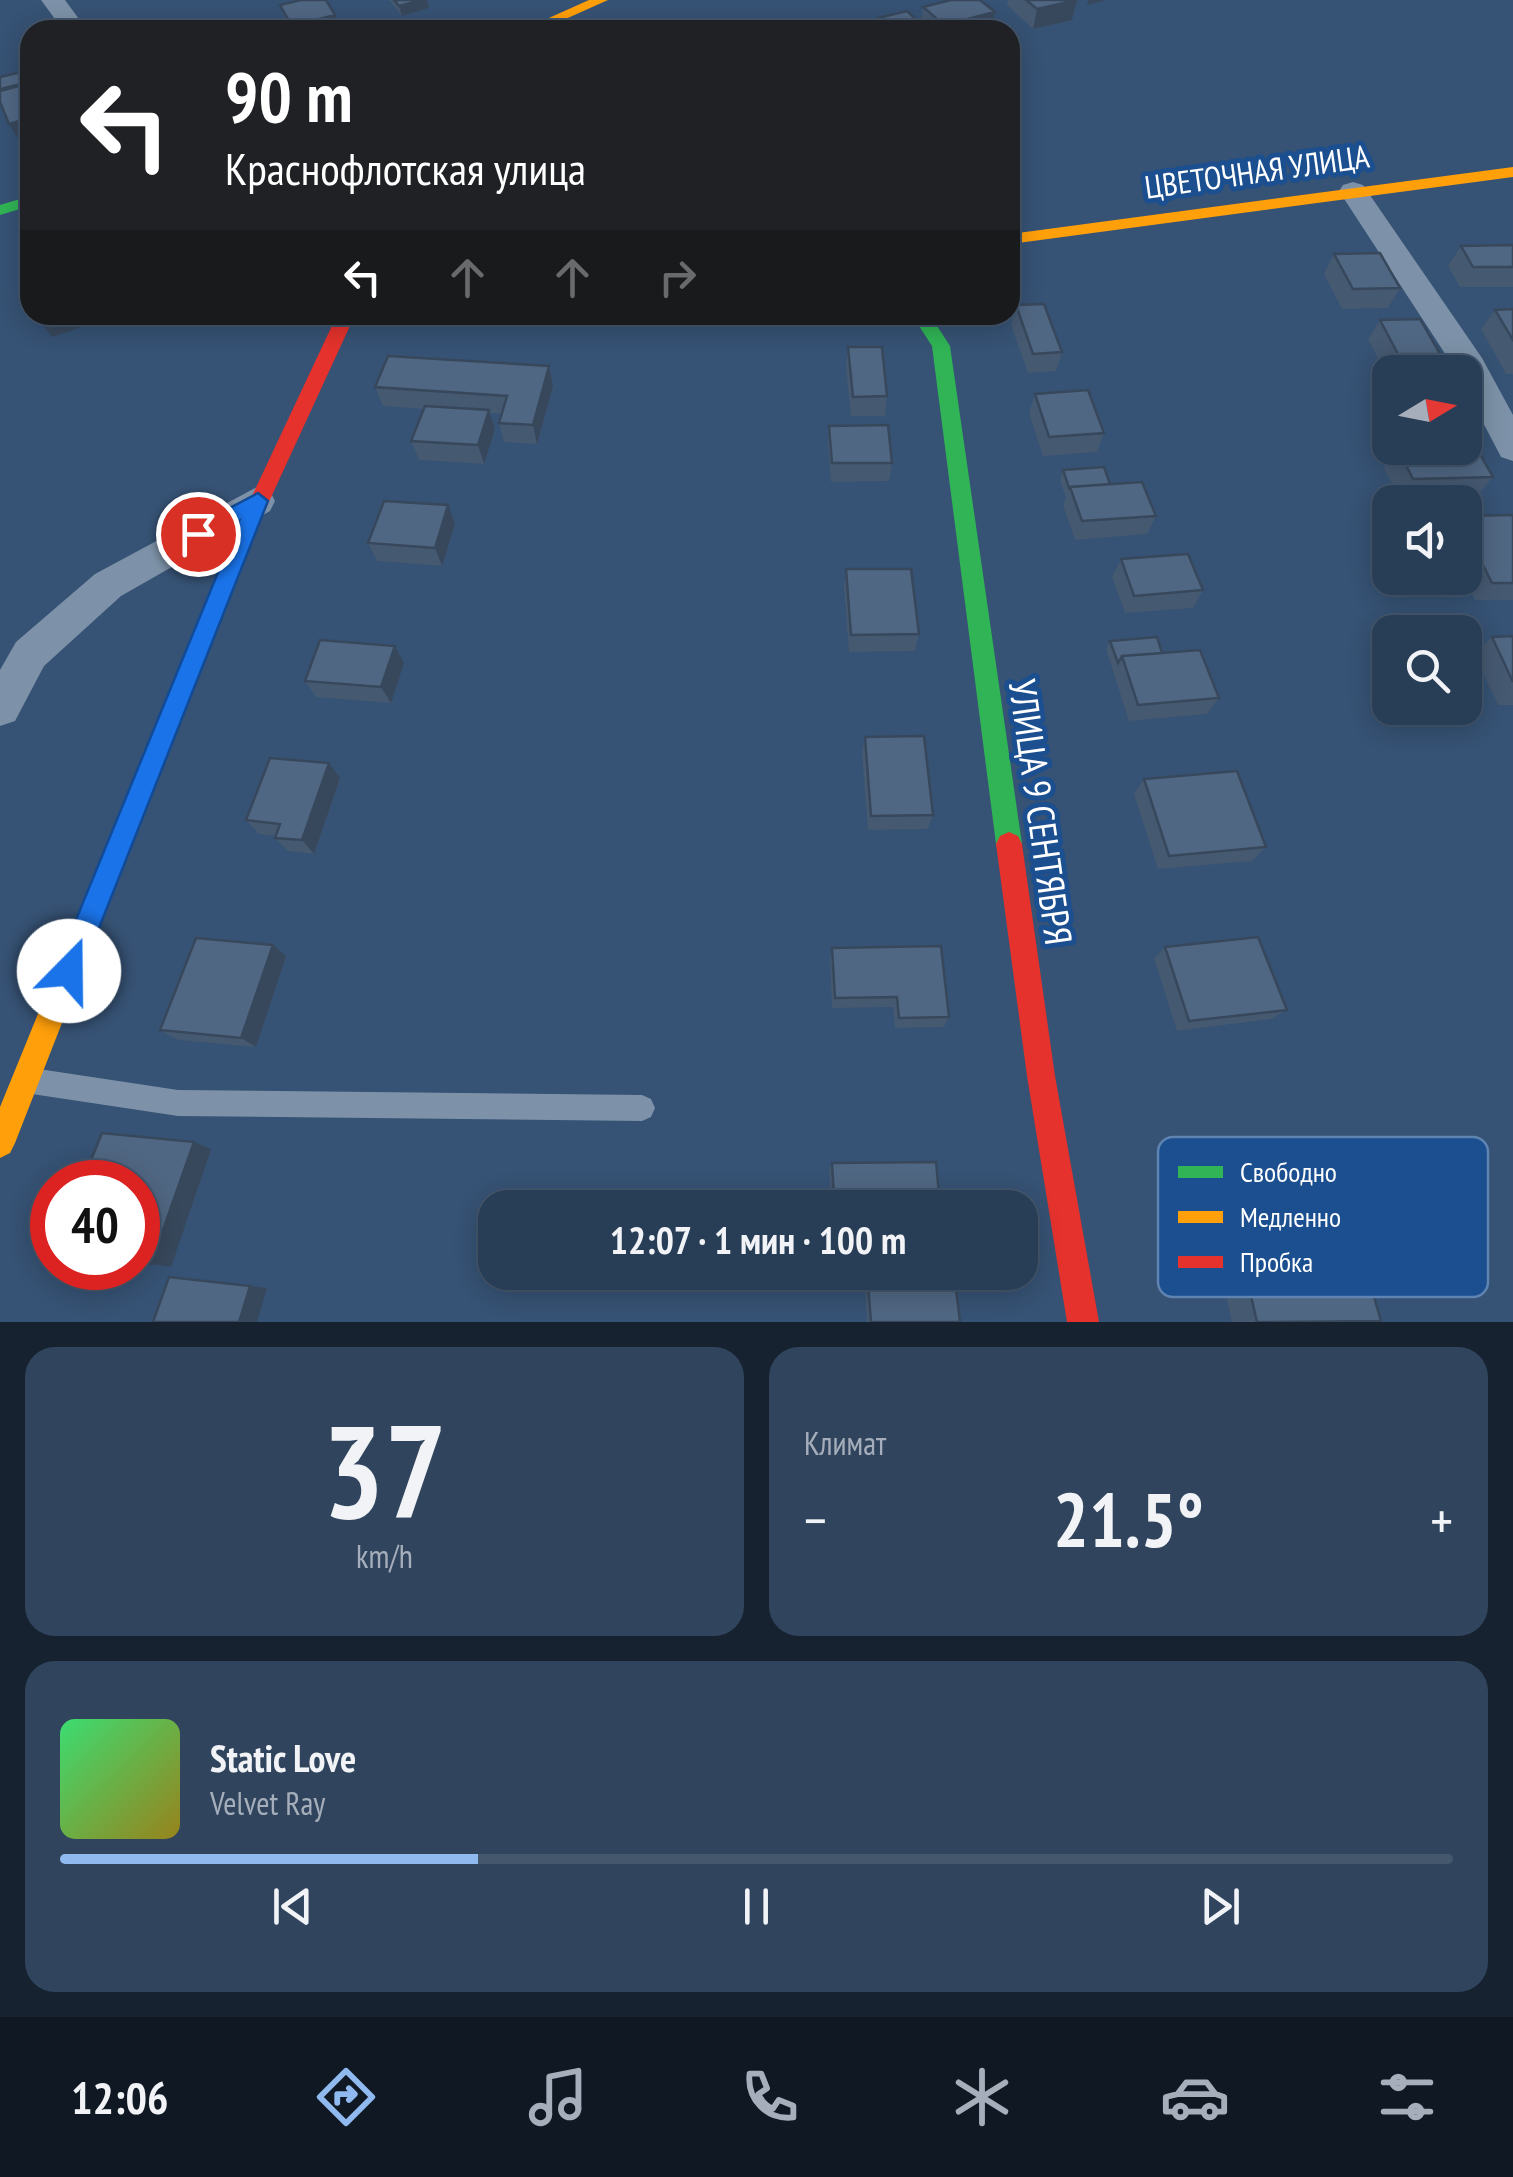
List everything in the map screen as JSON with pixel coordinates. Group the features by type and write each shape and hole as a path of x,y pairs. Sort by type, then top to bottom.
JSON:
{"street":[{"path":"553,20 601,0"},
{"name":"ЦВЕТОЧНАЯ УЛИЦА","path":"1020,238 1513,172"},
{"path":"1353,191 1466,358 1513,448"},
{"path":"0,1143 258,501 341,325"},
{"name":"УЛИЦА 9 СЕНТЯБРЯ","path":"927,325 940,346 1040,1076 1083,1322"},
{"path":"0,708 30,654 108,585 258,501"}],"lane":[{"path":"25,1080 178,1103 642,1108"}],"building":[{"path":"326,0 335,15 289,20 280,5"},
{"path":"394,0 421,0 399,6"},
{"path":"951,0 980,0 995,12 964,20 938,20 923,7"},
{"path":"1026,0 1077,0 1037,9"},
{"path":"907,11 916,20 880,20"},
{"path":"20,72 20,84 0,89 0,77"},
{"path":"20,86 20,121 9,124 0,91"},
{"path":"1513,245 1513,267 1473,267 1461,246"},
{"path":"1380,253 1400,288 1353,289 1334,254"},
{"path":"1044,304 1062,352 1033,354 1020,305"},
{"path":"1513,309 1513,340 1495,310"},
{"path":"1420,319 1440,354 1398,354 1380,320"},
{"path":"848,347 882,347 887,396 853,397"},
{"path":"388,356 549,366 533,425 499,423 507,396 375,387"},
{"path":"1088,390 1104,433 1049,437 1035,394"},
{"path":"425,406 489,410 478,445 411,441"},
{"path":"888,425 892,463 832,463 829,426"},
{"path":"1482,458 1493,477 1413,479 1406,465 1482,465"},
{"path":"1104,467 1110,484 1069,488 1063,470"},
{"path":"1142,482 1156,516 1082,521 1070,487"},
{"path":"384,501 448,505 435,548 368,543"},
{"path":"1513,515 1513,583 1492,583 1482,563 1482,516"},
{"path":"1188,554 1203,590 1134,596 1121,559"},
{"path":"846,569 911,569 919,634 851,635"},
{"path":"1513,636 1513,682 1492,637"},
{"path":"1157,637 1162,653 1122,656 1118,663 1110,641"},
{"path":"320,640 395,646 381,687 305,681"},
{"path":"1200,650 1219,698 1138,705 1122,656"},
{"path":"924,736 933,815 871,816 865,737"},
{"path":"270,758 329,763 302,840 275,838 280,824 246,820"},
{"path":"1237,771 1266,847 1169,856 1144,779"},
{"path":"1258,937 1287,1010 1189,1021 1165,947"},
{"path":"196,938 273,945 241,1038 160,1030"},
{"path":"941,946 949,1017 899,1018 897,997 835,998 832,948"},
{"path":"102,1133 194,1142 160,1238 160,1160 91,1160"},
{"path":"936,1162 939,1190 834,1190 832,1163"},
{"path":"169,1277 250,1286 239,1322 153,1322"},
{"path":"868,1290 956,1290 960,1322 871,1322"},
{"path":"1251,1297 1374,1297 1381,1321 1257,1322"}],"traffic: fast":[{"path":"0,210 20,204"},
{"path":"927,325 941,346 1009,844"}],"traffic: slow":[{"path":"553,20 601,0"},
{"path":"1020,238 1513,172"},
{"path":"0,1143 240,543"}],"traffic: jam":[{"path":"240,543 341,325"},
{"path":"1009,844 1041,1076 1083,1322"}],"route":[{"path":"69,971 258,501 198,534"}]}
